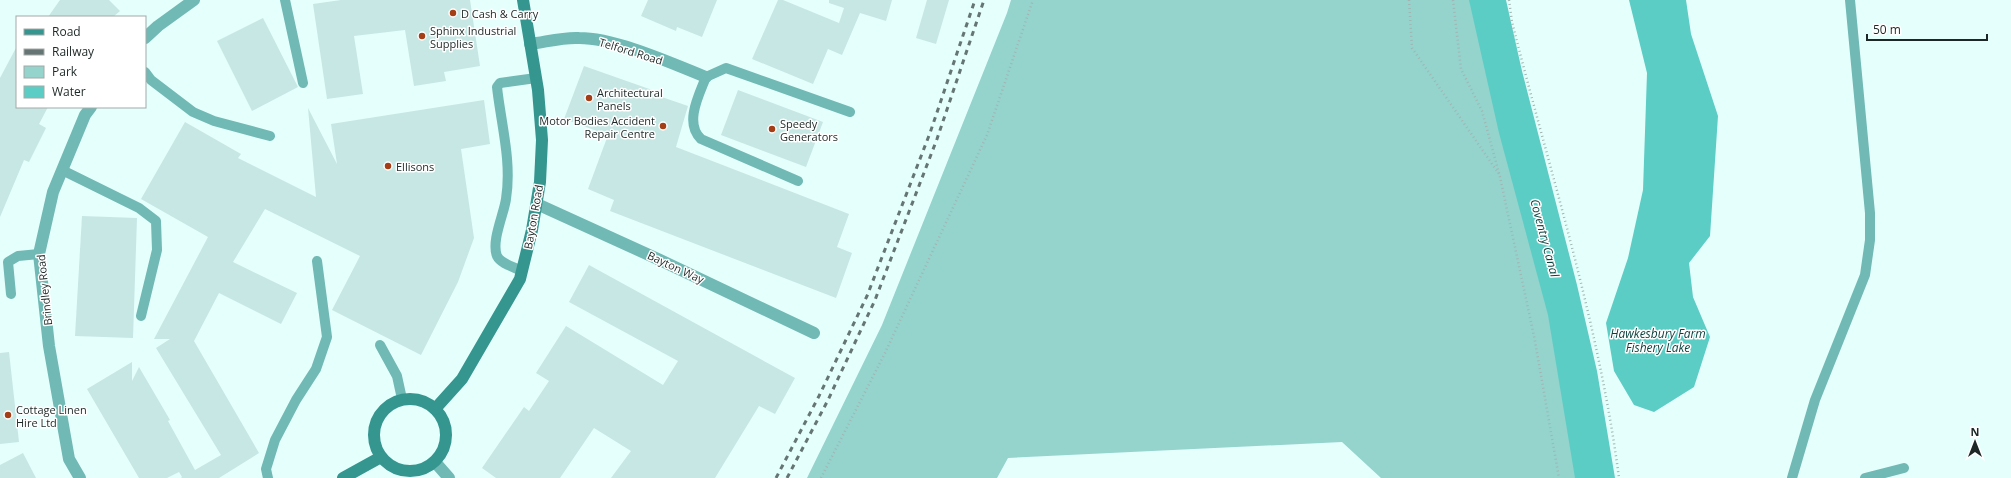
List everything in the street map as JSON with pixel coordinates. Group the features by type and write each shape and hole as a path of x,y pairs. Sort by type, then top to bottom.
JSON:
{"street":[{"path":"146,37 158,26 194,0"},
{"name":"Bayton Road","path":"436,409 462,379 520,279 537,204 542,140 536,78 523,0"},
{"name":"Telford Road","path":"530,44 578,38 603,41 647,55 706,77"},
{"name":"Brindley Road","path":"80,478 69,459 49,346 39,254 53,192 85,115 90,108"},
{"name":"Bayton Way","path":"537,204 814,333"},
{"path":"402,399 414,399 426,402 436,409 444,421 447,435 441,454 435,462 422,470 407,471 392,467 381,457 375,446 374,434 376,423 382,412 391,404 402,399"},
{"path":"343,478 381,457"},
{"path":"435,462 449,478"}],"lane":[{"path":"285,0 303,83"},
{"path":"1792,478 1815,400 1865,275 1870,240 1870,213 1850,0"},
{"path":"798,181 701,139 695,134 692,123 696,104 706,77 726,68 850,112"},
{"path":"146,73 152,80 193,112 214,121 270,136"},
{"path":"522,271 501,261 496,255 495,245 506,199 508,161 497,87 500,82 536,78"},
{"path":"62,170 139,208 156,221 157,250 140,316"},
{"path":"11,294 8,262 18,256 39,254"},
{"path":"268,478 266,469 276,440 296,400 316,369 327,336 317,261"},
{"path":"380,345 397,376 402,399"},
{"path":"1865,478 1904,468"}],"path":[{"path":"821,478 884,355 987,135 1033,0"},
{"path":"1409,0 1412,48 1500,177"},
{"path":"1453,0 1461,70 1482,111 1500,177 1535,341 1559,478"},
{"path":"1509,0 1514,29 1588,315 1603,385 1619,478"}],"green space":[{"path":"1011,0 1488,0 1595,478 1381,478 1342,442 1008,458 997,478 807,478 882,325"}],"water":[{"name":"Coventry Canal","path":"1469,0 1506,0 1522,71 1577,285 1597,371 1615,478 1575,478 1548,315 1499,133"},
{"name":"Hawkesbury Farm Fishery Lake","path":"1629,0 1686,0 1691,34 1718,116 1710,236 1689,263 1693,297 1710,337 1694,387 1654,412 1634,405 1614,371 1606,323 1628,258 1643,190 1647,73"}],"building":[{"path":"60,0 109,0 120,11 114,16 49,16"},
{"path":"341,0 470,0 480,66 444,72 446,81 414,86 405,30 354,36 363,94 327,99 313,4"},
{"path":"648,0 717,0 702,37 677,27 676,31 641,16"},
{"path":"778,0 783,0 839,23 844,8 829,3 829,0 892,0 886,21 860,13 842,55 828,49 813,84 752,59"},
{"path":"927,0 949,0 936,44 916,38"},
{"path":"263,18 298,87 252,111 217,41"},
{"path":"16,48 16,108 47,108 39,124 46,128 29,162 24,160 0,217 0,78"},
{"path":"584,66 655,91 653,94 688,106 676,147 849,214 837,247 852,253 836,298 610,211 614,200 588,189 608,135 564,119"},
{"name":"Speedy Generators","path":"738,90 823,122 806,167 721,135"},
{"path":"484,100 490,144 461,149 474,238 458,282 421,355 332,310 360,256 265,209 233,262 297,293 281,324 219,293 194,341 259,453 219,478 181,478 182,477 179,472 167,478 139,478 87,389 132,362 132,381 139,367 170,420 168,421 195,470 221,455 156,348 170,339 154,339 208,237 141,199 185,122 241,154 238,158 316,197 308,108 337,164 331,124"},
{"path":"82,216 137,218 133,338 75,336"},
{"path":"589,265 795,378 775,414 759,406 715,478 611,478 631,451 594,428 560,478 496,478 482,468 524,407 529,411 549,381 536,373 566,326 663,385 678,361 569,302"},
{"name":"Cottage Linen Hire Ltd","path":"9,352 19,442 0,444 0,353"},
{"path":"23,453 36,478 0,478 0,465"}],"railway":[{"path":"776,478 819,396 867,296 930,133 975,0"},
{"path":"787,478 828,400 875,300 937,139 984,0"}],"place":[{"name":"D Cash & Carry","path":"453,13"},
{"name":"Sphinx Industrial Supplies","path":"422,36"},
{"name":"Architectural Panels","path":"589,98"},
{"name":"Motor Bodies Accident Repair Centre","path":"663,126"},
{"name":"Speedy Generators","path":"772,129"},
{"name":"Ellisons","path":"388,166"},
{"name":"Cottage Linen Hire Ltd","path":"8,415"}]}
